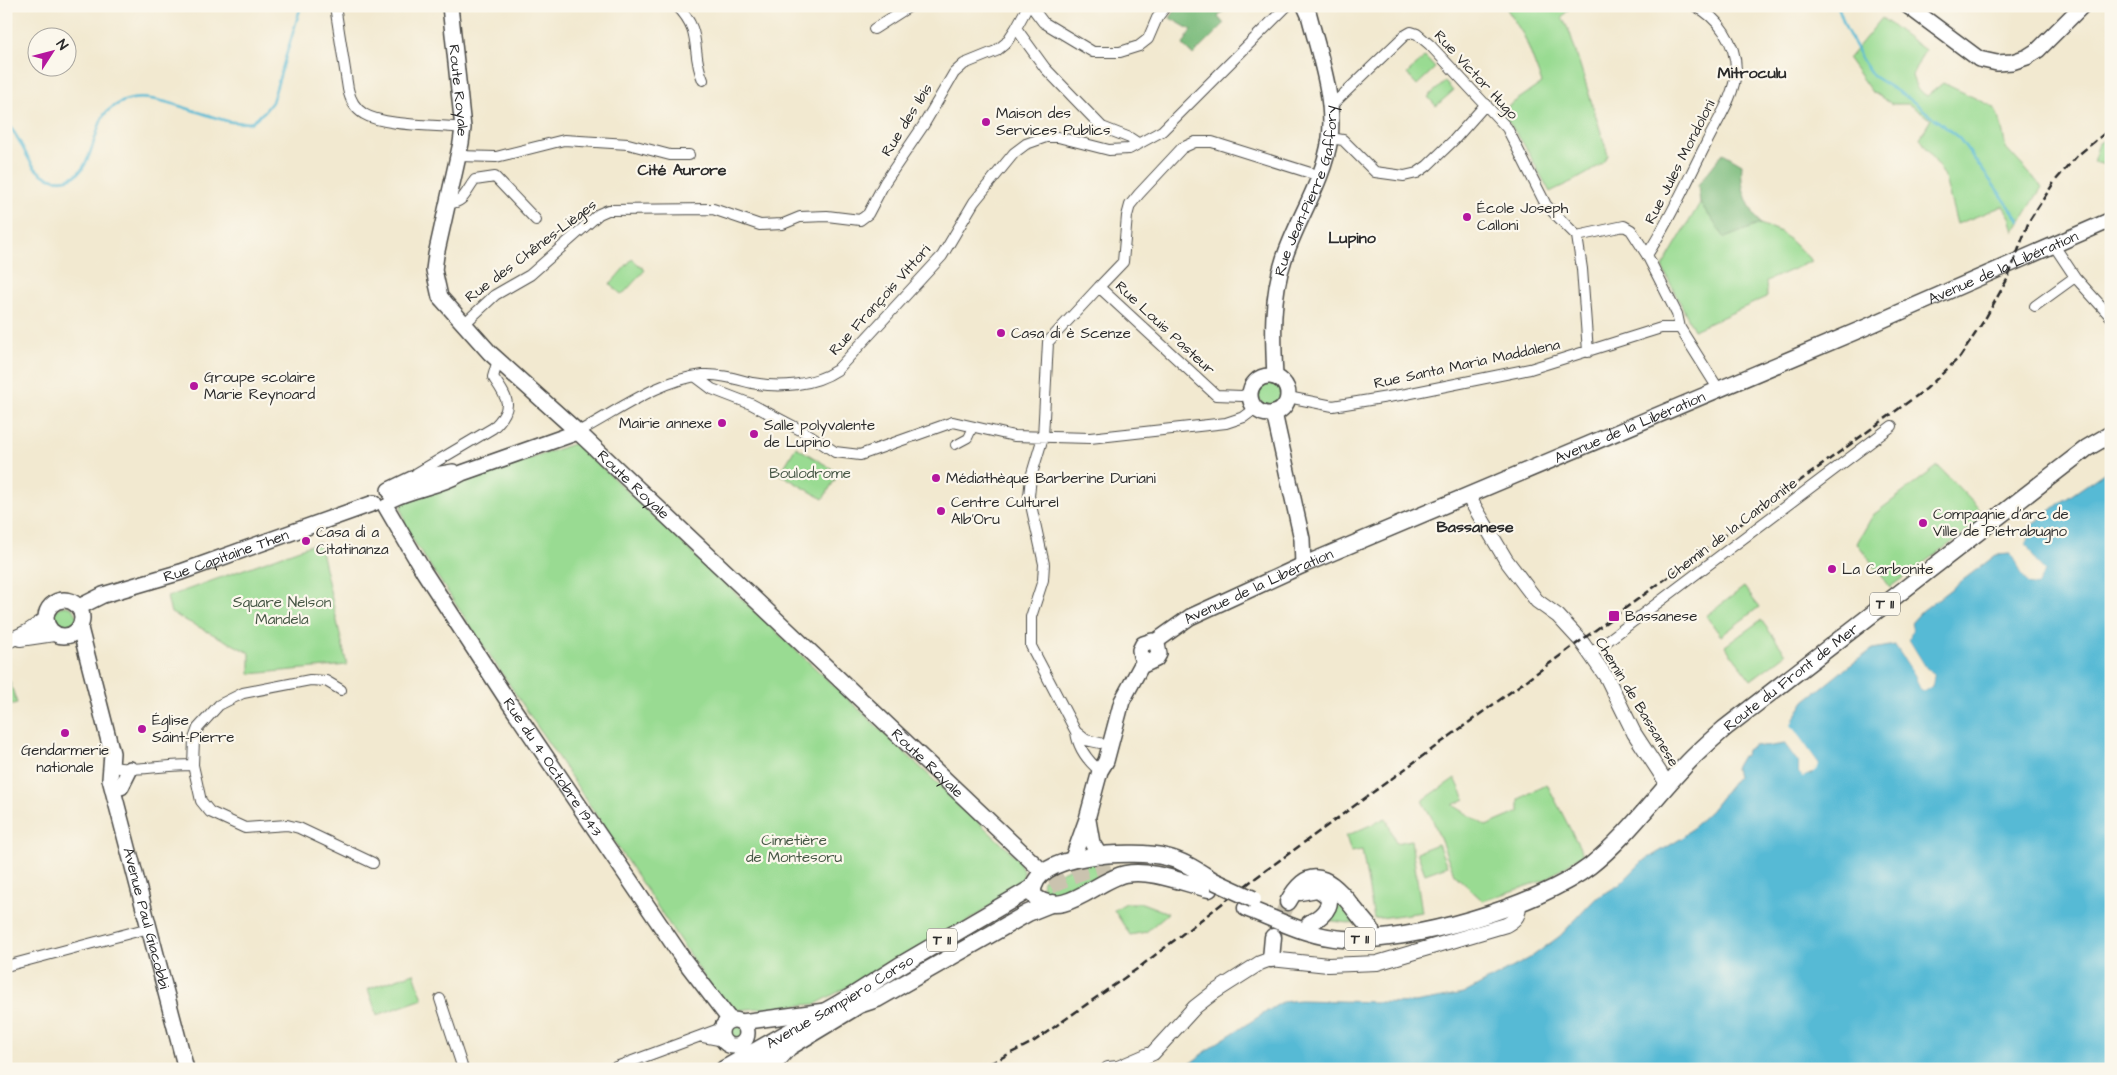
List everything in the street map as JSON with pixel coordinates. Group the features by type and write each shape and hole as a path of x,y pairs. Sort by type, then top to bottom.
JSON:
{"main road":[{"name":"Route Royale","path":"450,6 463,128 436,254 435,276 440,297 463,325 498,360 556,411 1044,873"},
{"name":"Rue Jean-Pierre Gaffory","path":"1275,377 1273,328 1278,282 1283,260 1320,176 1330,138 1331,106 1309,14 1304,6"},
{"path":"1908,6 1979,59 2012,62 2038,50 2082,6"},
{"name":"Avenue de la Libération","path":"1144,658 1140,650 1143,644 1148,641 1155,642 1196,614 1303,565 1952,291 2053,244 2111,220"},
{"path":"1275,377 1285,384 1288,397 1284,407 1268,414 1256,408 1251,398 1251,392 1259,379 1275,377"},
{"path":"549,442 556,426 556,411"},
{"path":"1274,413 1302,539 1303,565"},
{"name":"Rue Capitaine Then","path":"415,484 446,482 462,473 578,432"},
{"name":"Route du Front de Mer","path":"1114,871 1140,862 1170,866 1315,935 1342,939 1367,939 1408,934 1477,916 1519,903 1554,889 1590,866 1625,833 1698,752 1724,728 2087,448 2111,434"},
{"name":"Rue Capitaine Then","path":"79,607 103,594 180,572 385,500 428,475 462,473"},
{"name":"Rue du 4 Octobre 1943","path":"385,500 414,556 511,705 684,960 730,1041"},
{"path":"1302,539 1320,558"},
{"path":"59,600 70,601 79,607 83,618 76,632 60,636 54,634 48,627 46,619 49,608 59,600"},
{"name":"Avenue Paul Giacobbi","path":"76,632 112,753 110,779 186,1069"},
{"path":"1100,771 1095,742 1118,689 1144,658"},
{"path":"1053,904 1032,896 1037,879 1044,873 1073,858 1087,819 1100,771 1106,761 1122,701 1144,658"},
{"name":"Avenue Paul Giacobbi","path":"111,766 121,787 194,1069"},
{"path":"121,787 130,769"},
{"path":"1087,819 1092,843 1108,866 1110,875 1114,871"},
{"name":"Route du Front de Mer","path":"1073,858 1132,854 1166,857 1188,864 1212,885"},
{"name":"Avenue Sampiero Corso","path":"730,1041 856,1000 877,999 1028,913 1053,904 1066,902 1092,891 1114,871"},
{"path":"1310,923 1323,916 1328,907 1324,893 1317,889 1311,889 1290,899 1301,885 1311,880 1328,881 1339,889 1371,929"},
{"name":"Avenue Sampiero Corso","path":"754,1069 798,1042 856,1000 898,966 1032,896"},
{"name":"Route du Front de Mer","path":"1250,903 1310,923 1343,929 1371,929 1477,916"},
{"path":"1271,959 1273,937"},
{"path":"730,1041 825,1011"}],"street":[{"path":"335,6 350,99 357,108 377,120 463,128"},
{"path":"678,6 692,23 695,34 697,67 703,80"},
{"path":"874,29 910,6"},
{"path":"1029,6 1043,22 1092,52 1120,52 1139,46 1148,38 1157,18 1166,6"},
{"name":"Rue des Ibis","path":"827,216 860,220 868,214 885,182 923,126 954,73 964,64 996,51 1006,43 1029,6"},
{"name":"Rue François Vittori","path":"578,432 646,394 696,377 722,376 778,386 802,384 826,377 842,364 942,256 974,202 1002,166 1020,148 1046,137 1058,137 1109,150 1130,149 1162,130 1287,6"},
{"name":"Rue Jules Mondoloni","path":"1647,255 1675,207 1731,93 1736,70 1733,50 1728,38 1708,13 1694,6"},
{"path":"1016,28 1045,68 1102,126 1139,144"},
{"name":"Rue Victor Hugo","path":"1331,106 1404,36 1411,32 1417,34 1430,45 1486,104 1506,128 1546,205 1577,236"},
{"path":"1330,138 1343,140 1375,172 1404,176 1417,173 1428,166 1486,104"},
{"path":"458,156 496,157 564,140 628,144 670,155 689,155"},
{"name":"Rue Louis Pasteur","path":"1251,392 1242,396 1216,396 1099,287 1123,262 1130,206 1182,148 1195,142 1212,142 1320,176"},
{"path":"448,203 457,204 462,200 475,180 495,177 536,220"},
{"name":"Rue des Chênes-Lièges","path":"463,325 495,295 530,275 599,214 608,210 712,209 760,225 783,224 800,217 827,216"},
{"path":"1588,352 1582,268 1577,236 1624,226 1631,230 1647,255 1677,314 1680,328 1719,390"},
{"path":"2053,244 2075,277 2111,316"},
{"path":"2035,306 2075,277"},
{"path":"1099,287 1048,342 1042,437 1031,477 1029,496 1044,564 1043,580 1031,617 1031,646 1076,732 1077,742 1090,763 1100,771"},
{"name":"Rue Santa Maria Maddalena","path":"1288,397 1324,405 1354,403 1527,369 1588,352 1661,328 1680,328"},
{"path":"415,484 417,472 493,428 503,419 508,408 505,395 493,376 498,360"},
{"path":"696,377 712,389 751,404 842,454 860,455 953,422 1014,436 1090,438 1226,423 1244,417 1256,408"},
{"name":"Chemin de la Carbonite","path":"1588,650 1594,651 1892,426"},
{"path":"955,445 968,438 973,427"},
{"path":"428,475 438,461"},
{"name":"Chemin de Bassanese","path":"1468,496 1506,560 1537,601 1558,616 1588,650 1607,678 1634,733 1668,785"},
{"path":"8,641 46,619"},
{"path":"8,641 54,634"},
{"path":"341,690 326,680 310,680 243,693 219,705 198,728 194,739 192,764 202,801 210,812 245,828 287,825 299,828 373,863"},
{"path":"1076,732 1095,742 1083,751"},
{"path":"111,766 120,769 130,769 169,764 192,764"},
{"path":"1108,1069 1118,1068 1153,1053 1195,1007 1213,993 1260,963 1271,959 1328,965 1377,963 1506,925 1515,920 1519,913 1519,903"},
{"path":"6,966 149,928"},
{"path":"440,999 463,1069"},
{"path":"611,1069 703,1037 730,1041"},
{"path":"774,1069 798,1042"}],"green space":[{"path":"1178,6 1228,6 1218,17 1224,24 1193,55 1183,45 1191,30 1170,18"},
{"path":"1505,6 1571,6 1562,17 1570,33 1608,155 1599,166 1550,192 1523,143 1501,111 1542,83 1524,36"},
{"path":"1882,18 1925,50 1912,76 1917,89 1927,96 1943,83 1994,107 2000,120 2006,148 2042,187 2014,232 2010,217 2003,206 1957,224 1944,175 1920,138 1931,119 1908,104 1892,104 1871,91 1848,59"},
{"path":"1425,57 1435,68 1417,85 1407,74"},
{"path":"1445,82 1453,91 1436,106 1428,97"},
{"path":"2111,136 2111,166 2093,162 2099,143"},
{"path":"1723,153 1742,164 1742,182 1745,196 1760,224 1725,238 1700,203 1698,185"},
{"path":"1700,203 1725,237 1760,224 1781,232 1812,261 1766,281 1767,297 1694,330 1662,267"},
{"path":"632,259 645,270 622,295 610,284"},
{"path":"1270,382 1279,385 1282,394 1279,403 1270,406 1261,403 1258,394 1261,385"},
{"name":"Cimetière de Montesoru","path":"576,443 1019,860 1024,874 1021,886 965,923 816,1004 735,1010 728,1008 717,996 407,531 401,507 404,502"},
{"name":"Boulodrome","path":"796,447 839,473 823,499 780,474"},
{"name":"Compagnie d'arc de Ville de Pietrabugno","path":"1938,466 1987,517 1890,587 1857,543 1873,515"},
{"name":"Square Nelson Mandela","path":"319,542 347,665 250,674 250,653 171,613 167,597"},
{"path":"1744,587 1759,607 1721,636 1706,616"},
{"path":"65,606 74,609 77,618 74,627 65,630 56,627 53,618 56,609"},
{"path":"1761,620 1786,654 1751,680 1725,646"},
{"path":"6,671 17,703 6,706"},
{"path":"1455,778 1465,799 1453,805 1486,826 1519,812 1519,799 1547,784 1583,854 1545,880 1483,901 1454,874 1432,818 1422,801"},
{"path":"1386,818 1396,843 1411,840 1422,912 1374,919 1362,850 1351,852 1346,836"},
{"path":"1438,844 1447,866 1425,874 1417,852"},
{"path":"1085,862 1102,864 1104,877 1101,881 1053,899 1041,893 1043,880"},
{"path":"1327,884 1356,924 1326,920 1331,910"},
{"path":"1126,903 1142,903 1168,913 1146,932 1130,935 1114,910"},
{"path":"414,973 423,999 377,1015 368,989"},
{"path":"734,1024 741,1027 744,1034 741,1041 734,1044 727,1041 724,1034 727,1027"}],"water":[{"path":"2111,468 2111,1069 1183,1069 1217,1043 1282,1002 1300,1000 1415,1003 1463,994 1530,958 1560,936 1595,899 1619,885 1642,862 1682,838 1711,810 1737,777 1735,768 1742,756 1745,756 1746,750 1754,745 1765,747 1785,744 1799,763 1799,773 1803,776 1811,774 1819,764 1790,725 1805,701 1873,649 1895,645 1915,675 1920,688 1924,691 1932,686 1934,674 1926,668 1909,640 1912,629 1911,623 1922,611 1996,555 2011,554 2028,584 2037,585 2045,571 2037,563 2026,544 2029,537 2026,530 2060,503"}],"pier":[{"path":"2025,528 2029,537 2026,544 2037,563 2045,571 2037,585 2028,584 2010,552 2020,562 2029,582 2036,582 2042,572 2024,545 2026,537"},
{"path":"1910,621 1912,629 1909,640 1926,668 1934,674 1932,686 1924,691 1920,688 1915,675 1894,643 1897,644 1917,674 1922,687 1924,688 1930,684 1931,675 1924,669 1907,641"},
{"path":"1798,708 1791,725 1819,764 1817,770 1803,777 1799,773 1799,763 1783,741 1787,742 1801,761 1804,774 1815,769 1816,765 1788,726"}],"waterway":[{"path":"6,123 18,138 37,170 45,176 54,179 66,179 76,175 83,168 105,114 128,100 138,98 150,99 178,105 227,121 250,123 264,112 272,102 301,6"},
{"path":"1838,6 1846,29 1862,60 1873,76 1911,100 1959,138 2020,221"}],"tunnel":[{"path":"1030,899 1072,876 1116,863"},
{"path":"1273,937 1288,902"}],"railway":[{"path":"979,1069 1033,1042 1137,969 1254,879 1926,389 1960,357 1985,319 2008,278 2029,221 2055,181 2077,156 2111,128"}],"place":[{"name":"Maison des Services Publics","path":"986,122"},
{"name":"École Joseph Calloni","path":"1467,217"},
{"name":"Casa di è Scenze","path":"1001,333"},
{"name":"Groupe scolaire Marie Reynoard","path":"194,386"},
{"name":"Mairie annexe","path":"722,423"},
{"name":"Salle polyvalente de Lupino","path":"754,434"},
{"name":"Médiathèque Barberine Duriani","path":"936,478"},
{"name":"Centre Culturel Alb'Oru","path":"941,511"},
{"name":"Compagnie d'arc de Ville de Pietrabugno","path":"1923,523"},
{"name":"Casa di a Citatinanza","path":"306,541"},
{"name":"La Carbonite","path":"1832,569"},
{"name":"Bassanese","path":"1614,616"},
{"name":"Église Saint-Pierre","path":"142,729"},
{"name":"Gendarmerie nationale","path":"65,733"}],"district":[{"name":"Mitroculu","path":"1752,73"},
{"name":"Cité Aurore","path":"682,170"},
{"name":"Lupino","path":"1352,238"},
{"name":"Bassanese","path":"1475,527"}]}
